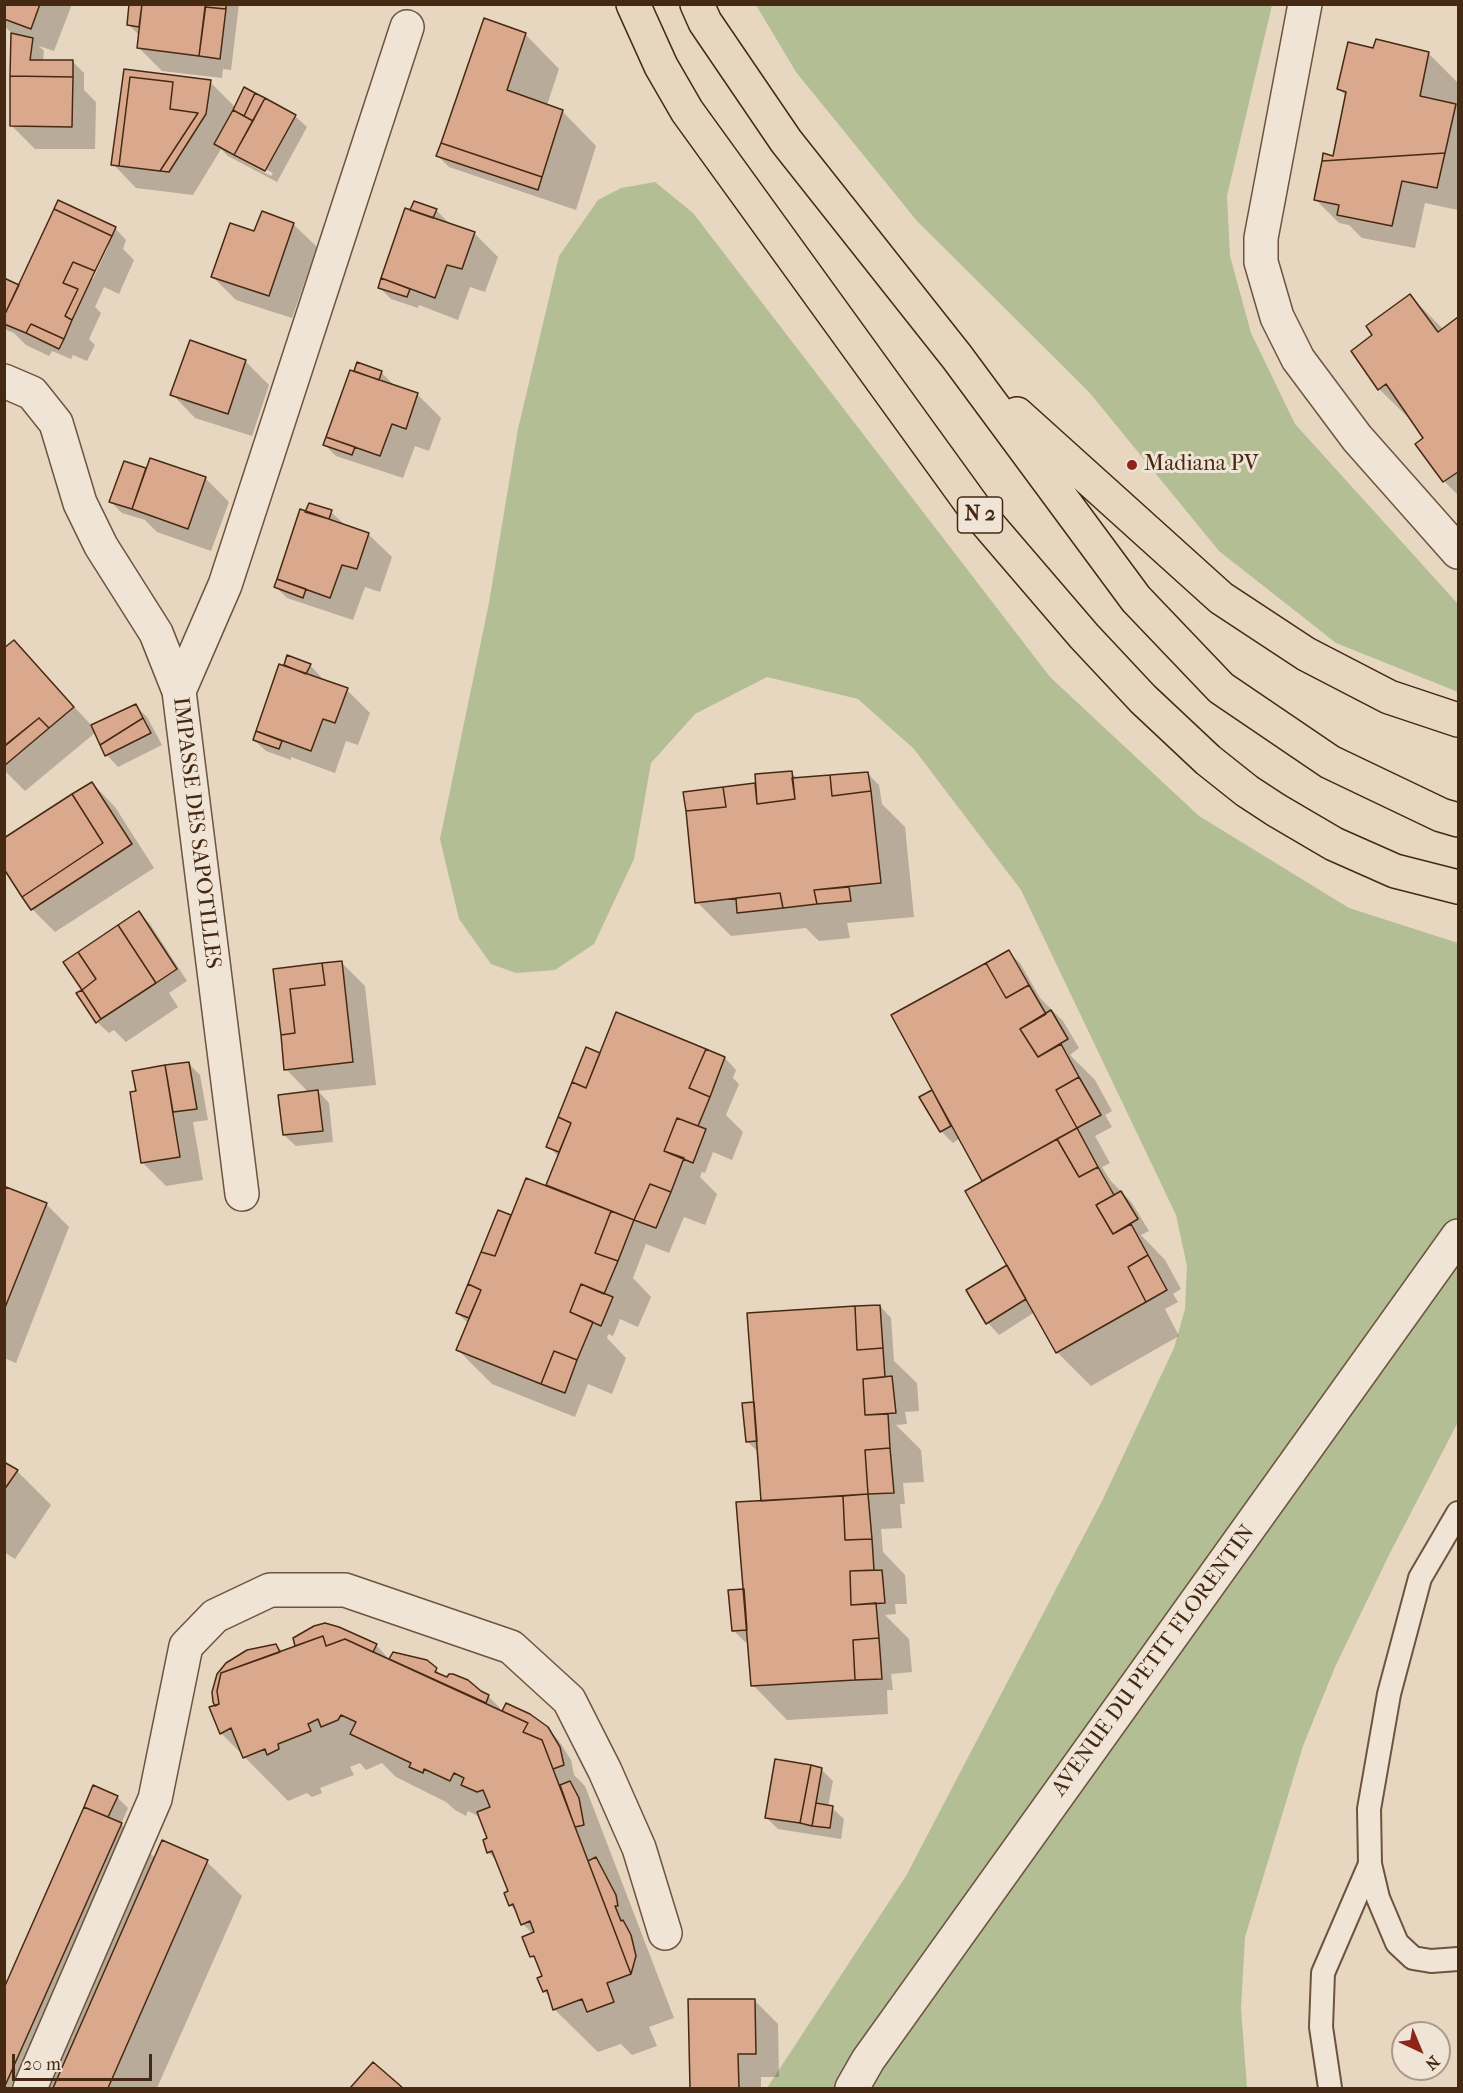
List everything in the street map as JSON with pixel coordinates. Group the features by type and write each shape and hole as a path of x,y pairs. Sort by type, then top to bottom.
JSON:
{"main road":[{"name":"N 2","path":"633,4 661,66 687,111 968,499 1084,636 1136,692 1208,760 1247,791 1276,810 1334,844 1395,871 1458,887"},
{"path":"697,4 705,22 786,141 957,357 1136,599 1221,688 1329,762 1440,815 1458,820"},
{"path":"957,357 1052,447 1221,598 1306,654 1389,697 1458,720"}],"street":[{"path":"1305,4 1261,238 1261,262 1276,317 1298,360 1357,438 1458,552"},
{"path":"179,691 225,585 407,27"},
{"name":"IMPASSE DES SAPOTILLES","path":"4,381 32,393 56,423 80,503 101,546 156,633 179,691 242,1194"},
{"name":"AVENUE DU PETIT FLORENTIN","path":"852,2088 868,2060 1458,1236"},
{"path":"30,2088 155,1799 186,1646 215,1616 270,1590 345,1590 511,1647 569,1700 605,1771 639,1848 665,1933"}],"lane":[{"path":"1458,1513 1420,1578 1389,1694 1369,1809 1370,1864 1378,1898 1397,1942 1413,1958 1431,1961 1458,1959"},
{"path":"1330,2088 1321,2027 1323,1972 1370,1864"}],"green space":[{"path":"756,5 1272,5 1227,196 1230,256 1251,333 1295,424 1458,604 1458,692 1336,643 1219,551 1089,392 917,221 796,72"},
{"path":"655,182 693,213 1050,677 1199,816 1349,908 1458,943 1458,1422 1389,1555 1335,1667 1303,1746 1245,1937 1241,2008 1247,2088 767,2088 906,1876 1102,1501 1174,1348 1185,1309 1187,1266 1176,1215 1021,890 914,749 858,699 767,677 695,714 651,763 634,859 594,944 555,970 516,973 491,964 459,919 440,839 489,603 518,429 559,256 598,200 621,188"}],"building":[{"path":"4,4 40,4 31,29 4,19"},
{"path":"129,4 142,4 139,27 127,25"},
{"path":"142,4 206,4 199,56 137,48"},
{"path":"206,4 226,4 226,9 205,7"},
{"path":"205,7 226,9 220,59 199,56"},
{"path":"484,18 526,33 507,90 563,110 542,177 441,143"},
{"path":"11,33 33,38 30,60 73,60 73,77 10,76"},
{"path":"1376,39 1429,52 1420,96 1456,104 1445,153 1322,161 1323,153 1333,156 1346,92 1337,89 1348,42 1373,48"},
{"path":"124,69 211,80 206,114 169,172 160,171 198,113 170,109 173,82 130,77 119,166 111,165"},
{"path":"10,76 73,77 72,127 10,126"},
{"path":"130,77 173,82 170,109 198,113 160,171 119,166"},
{"path":"244,87 255,93 244,116 233,110"},
{"path":"255,93 265,98 253,121 244,116"},
{"path":"265,98 296,115 265,171 234,155"},
{"path":"233,110 253,121 234,155 214,144"},
{"path":"441,143 542,177 538,190 436,156"},
{"path":"1445,153 1437,188 1402,181 1392,226 1337,215 1339,205 1314,200 1322,161"},
{"path":"58,200 116,227 112,236 54,209"},
{"path":"414,201 437,209 433,218 410,210"},
{"path":"405,208 475,232 462,269 447,265 435,298 381,278"},
{"path":"54,209 112,236 95,271 73,262 63,283 78,289 65,316 72,320 64,339 31,324 26,333 4,324 4,316"},
{"path":"262,211 294,223 269,296 211,277 230,223 254,231"},
{"path":"73,262 95,271 72,320 65,316 78,289 63,283"},
{"path":"4,278 19,285 4,316"},
{"path":"381,278 410,289 407,297 378,288"},
{"path":"1410,294 1438,332 1458,317 1458,472 1443,482 1415,444 1423,438 1386,384 1378,390 1351,351 1372,335 1366,326"},
{"path":"31,324 64,339 59,349 26,333"},
{"path":"190,340 246,360 228,414 170,395"},
{"path":"357,362 382,371 379,380 354,371"},
{"path":"350,370 418,393 406,429 392,424 380,456 326,437"},
{"path":"326,437 355,447 352,455 323,445"},
{"path":"150,458 206,477 188,529 132,509"},
{"path":"124,461 146,468 132,509 109,502"},
{"path":"309,503 332,510 329,519 305,512"},
{"path":"300,509 369,533 357,569 342,565 330,598 277,579"},
{"path":"277,579 306,589 303,598 274,587"},
{"path":"14,640 74,707 49,728 39,718 5,746 4,648"},
{"path":"287,655 311,664 306,674 284,665"},
{"path":"279,664 348,688 335,723 323,719 311,751 256,731"},
{"path":"136,704 143,718 100,745 91,725"},
{"path":"39,718 49,728 4,766 4,746"},
{"path":"143,718 151,733 105,756 100,745"},
{"path":"256,731 282,741 279,749 253,740"},
{"path":"792,771 795,799 757,804 755,774"},
{"path":"868,772 871,791 832,796 830,775"},
{"path":"830,775 832,796 871,791 881,883 814,890 817,904 783,908 780,893 695,903 686,811 726,807 723,787 755,783 757,804 795,799 792,778"},
{"path":"92,782 132,844 31,910 22,897 103,843 72,794"},
{"path":"723,787 726,807 686,811 683,792"},
{"path":"72,794 103,843 22,897 4,869 4,838"},
{"path":"849,887 851,901 817,904 814,890"},
{"path":"780,893 783,908 737,913 736,898"},
{"path":"139,911 177,969 156,983 118,925"},
{"path":"118,925 156,983 101,1019 82,990 96,979 78,952"},
{"path":"1009,950 1029,985 1006,998 986,963"},
{"path":"78,952 96,979 82,990 63,962"},
{"path":"342,961 353,1062 284,1070 281,1035 295,1033 290,989 325,985 322,963"},
{"path":"322,963 325,985 290,989 295,1033 281,1035 273,969"},
{"path":"986,963 1006,998 1029,985 1046,1014 1020,1029 1038,1057 1061,1044 1079,1077 1056,1090 1077,1128 982,1181 891,1015"},
{"path":"82,990 101,1019 96,1023 76,993"},
{"path":"1051,1010 1068,1039 1038,1057 1020,1029"},
{"path":"616,1012 706,1049 689,1088 710,1097 698,1126 677,1118 664,1151 684,1158 671,1192 650,1184 634,1220 546,1185 571,1123 558,1117 572,1082 586,1088"},
{"path":"586,1047 600,1053 586,1088 572,1082"},
{"path":"706,1049 725,1057 710,1097 689,1088"},
{"path":"189,1062 197,1109 173,1112 165,1065"},
{"path":"165,1065 180,1157 141,1163 130,1092 136,1091 132,1071"},
{"path":"1079,1077 1101,1115 1077,1128 1056,1090"},
{"path":"318,1090 323,1131 283,1135 278,1095"},
{"path":"932,1090 951,1126 940,1132 919,1097"},
{"path":"558,1117 571,1123 559,1152 546,1147"},
{"path":"677,1118 706,1129 693,1163 664,1151"},
{"path":"1077,1128 1098,1167 1079,1177 1057,1139"},
{"path":"1057,1139 1079,1177 1098,1167 1114,1195 1096,1205 1113,1234 1131,1224 1148,1255 1128,1267 1146,1302 1056,1353 965,1191"},
{"path":"526,1178 611,1211 595,1253 618,1261 604,1294 581,1284 570,1312 593,1322 577,1360 554,1351 541,1384 456,1350 481,1290 468,1284 481,1252 495,1256"},
{"path":"650,1184 671,1192 656,1228 634,1220"},
{"path":"6,1187 47,1203 4,1310 4,1192"},
{"path":"1121,1191 1138,1219 1113,1234 1096,1205"},
{"path":"498,1210 511,1215 495,1256 481,1252"},
{"path":"611,1211 634,1220 618,1261 595,1253"},
{"path":"1148,1255 1167,1290 1146,1302 1128,1267"},
{"path":"1007,1265 1026,1299 986,1324 966,1290"},
{"path":"468,1284 481,1290 469,1318 456,1313"},
{"path":"581,1284 613,1297 601,1326 570,1312"},
{"path":"880,1305 883,1348 857,1350 855,1306"},
{"path":"855,1306 857,1350 883,1348 885,1377 863,1379 865,1415 888,1414 890,1448 865,1450 868,1494 761,1501 747,1313"},
{"path":"554,1351 577,1360 565,1393 541,1384"},
{"path":"892,1376 896,1413 865,1415 863,1379"},
{"path":"754,1402 757,1441 746,1442 742,1403"},
{"path":"890,1448 894,1493 868,1494 865,1450"},
{"path":"4,1462 18,1470 4,1490"},
{"path":"868,1494 872,1539 845,1540 843,1496"},
{"path":"843,1496 845,1540 872,1539 874,1570 850,1571 851,1605 876,1603 879,1638 853,1640 855,1680 751,1686 736,1502"},
{"path":"882,1570 885,1603 851,1605 850,1571"},
{"path":"744,1589 747,1630 732,1631 728,1590"},
{"path":"325,1623 377,1644 373,1652 345,1639 326,1646 323,1636 295,1646 293,1638 314,1626"},
{"path":"323,1636 326,1646 345,1639 528,1723 523,1732 542,1740 631,1974 607,1983 614,2002 587,2012 582,1999 553,2010 547,1990 543,1992 537,1978 542,1976 534,1956 530,1957 522,1937 534,1932 530,1921 521,1925 513,1904 509,1906 504,1893 508,1891 492,1851 487,1853 483,1840 487,1838 477,1812 490,1807 483,1790 477,1792 461,1785 464,1778 454,1773 450,1781 424,1769 423,1773 409,1767 411,1763 350,1734 356,1722 341,1715 338,1720 321,1727 318,1719 308,1724 311,1731 278,1744 279,1749 267,1755 265,1749 243,1758 231,1728 220,1734 209,1707 219,1704 217,1691 221,1673"},
{"path":"879,1638 882,1679 855,1680 853,1640"},
{"path":"276,1644 280,1652 221,1673 217,1691 219,1704 215,1706 212,1692 217,1674 226,1663 247,1650"},
{"path":"393,1652 427,1660 437,1668 435,1672 447,1677 453,1674 468,1680 489,1695 486,1703 389,1659"},
{"path":"506,1703 530,1714 548,1727 560,1747 564,1765 553,1769 542,1740 523,1732 528,1723 502,1711"},
{"path":"775,1759 811,1765 800,1823 765,1818"},
{"path":"811,1765 822,1768 812,1826 800,1823"},
{"path":"570,1781 579,1798 584,1825 575,1827 560,1785"},
{"path":"93,1785 118,1796 108,1817 84,1807"},
{"path":"816,1803 833,1806 830,1828 812,1826"},
{"path":"84,1807 122,1823 4,2088 4,1988"},
{"path":"162,1840 208,1860 108,2088 53,2088"},
{"path":"596,1857 616,1895 618,1906 615,1906 621,1921 623,1920 631,1935 636,1956 631,1974 588,1861"},
{"path":"688,1999 755,1999 756,2054 738,2054 739,2088 690,2088"},
{"path":"373,2062 403,2088 350,2088"}],"place":[{"name":"Madiana PV","path":"1132,465"}]}
